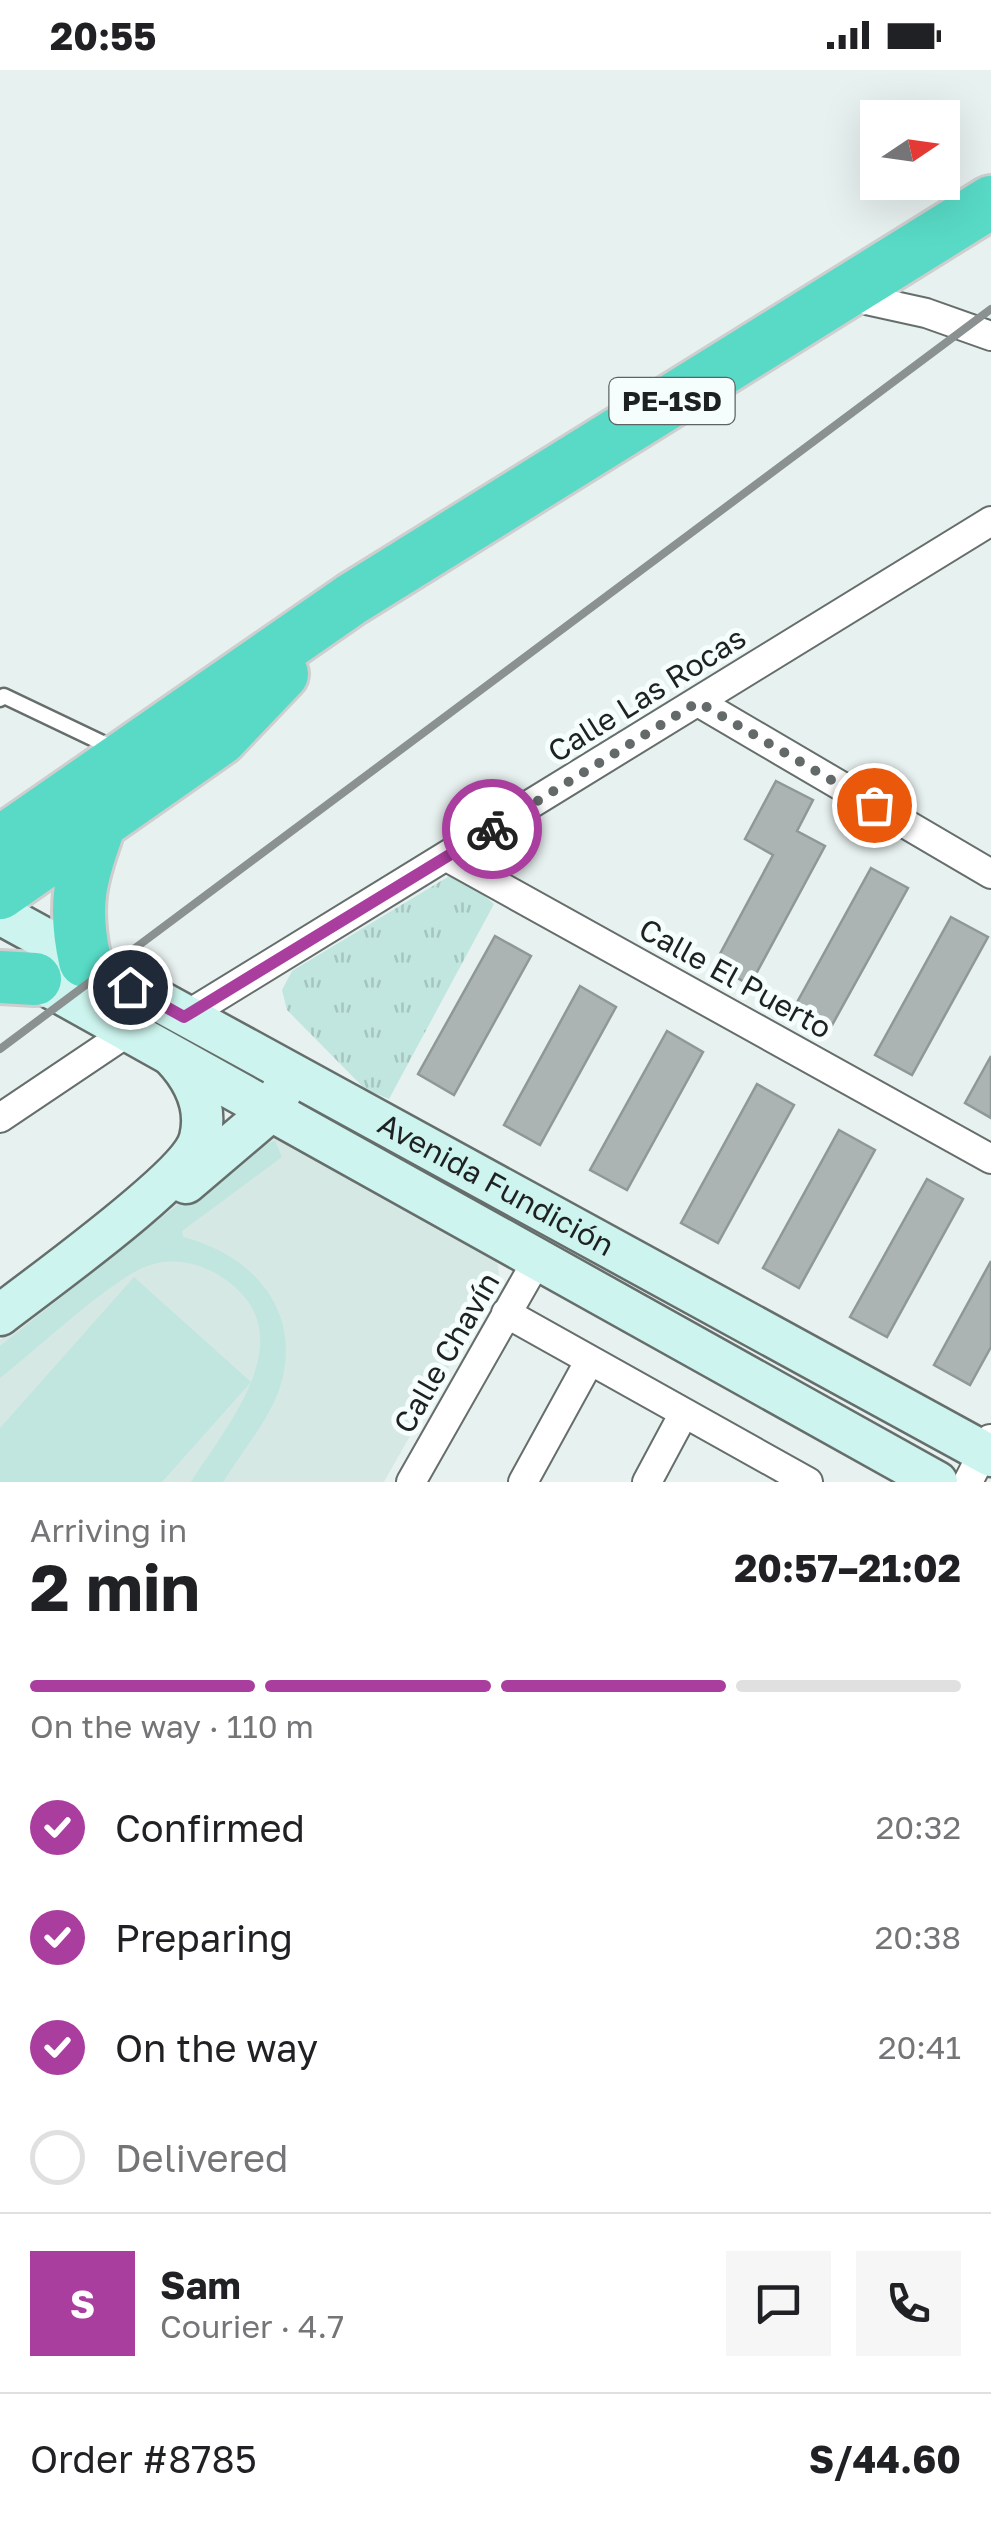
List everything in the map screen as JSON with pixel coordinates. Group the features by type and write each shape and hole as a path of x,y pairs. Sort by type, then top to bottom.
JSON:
{"highway":[{"name":"PE-1SD","path":"0,843 352,599 991,202"},
{"name":"PE-1SD","path":"0,893 220,739 352,599"},
{"path":"85,960 76,922 76,891 100,823"}],"main road":[{"name":"Avenida Fundición","path":"0,914 85,960 160,1032"},
{"name":"Avenida Fundición","path":"18,978 160,1032 984,1457"},
{"path":"0,1314 143,1205 194,1154 200,1138 202,1105 187,1072 160,1032"},
{"name":"Avenida Fundición","path":"281,1092 539,1257 937,1482"},
{"path":"143,1205 185,1183 281,1092"}],"street":[{"path":"842,294 926,313 991,336"},
{"name":"Calle Las Rocas","path":"0,1118 160,1032 991,522"},
{"path":"698,702 991,874"},
{"name":"Calle El Puerto","path":"447,857 991,1159"},
{"name":"Calle Chavín","path":"411,1482 539,1257"},
{"path":"506,1313 684,1413 774,1474 808,1482"},
{"path":"523,1482 590,1360"},
{"path":"646,1482 684,1413"}],"lane":[{"path":"0,700 4,696 127,755"}],"shaded area":[{"path":"282,1134 492,1255 498,1265 499,1278 384,1482 0,1482 0,1340 245,1146"}],"green space":[{"path":"456,872 494,904 389,1099 365,1089 287,1010 282,990 292,971"},
{"path":"275,1141 282,1157 182,1231 183,1237 232,1258 251,1273 279,1312 285,1336 285,1362 274,1402 223,1482 191,1482 240,1406 260,1350 258,1324 246,1299 212,1271 185,1262 166,1262 131,1274 93,1300 0,1378 0,1346 248,1149"},
{"path":"134,1277 251,1382 162,1482 0,1482 0,1428"}],"building":[{"path":"776,781 813,800 797,831 825,846 750,985 714,965 773,855 745,839"},
{"path":"871,868 908,888 831,1027 795,1006"},
{"path":"951,917 988,937 912,1075 875,1055"},
{"path":"495,936 531,956 454,1095 418,1074"},
{"path":"580,986 616,1007 540,1145 504,1125"},
{"path":"667,1031 703,1052 627,1190 590,1170"},
{"path":"991,1056 991,1118 965,1103"},
{"path":"757,1084 794,1105 718,1243 681,1223"},
{"path":"839,1130 875,1150 799,1288 763,1268"},
{"path":"927,1179 963,1199 887,1337 850,1317"},
{"path":"991,1261 991,1347 970,1385 934,1365"}],"railway":[{"path":"0,1049 991,309"}],"way so far":[{"path":"492,829 698,702 874,805"}],"route":[{"path":"130,987 184,1017 492,829"}]}
